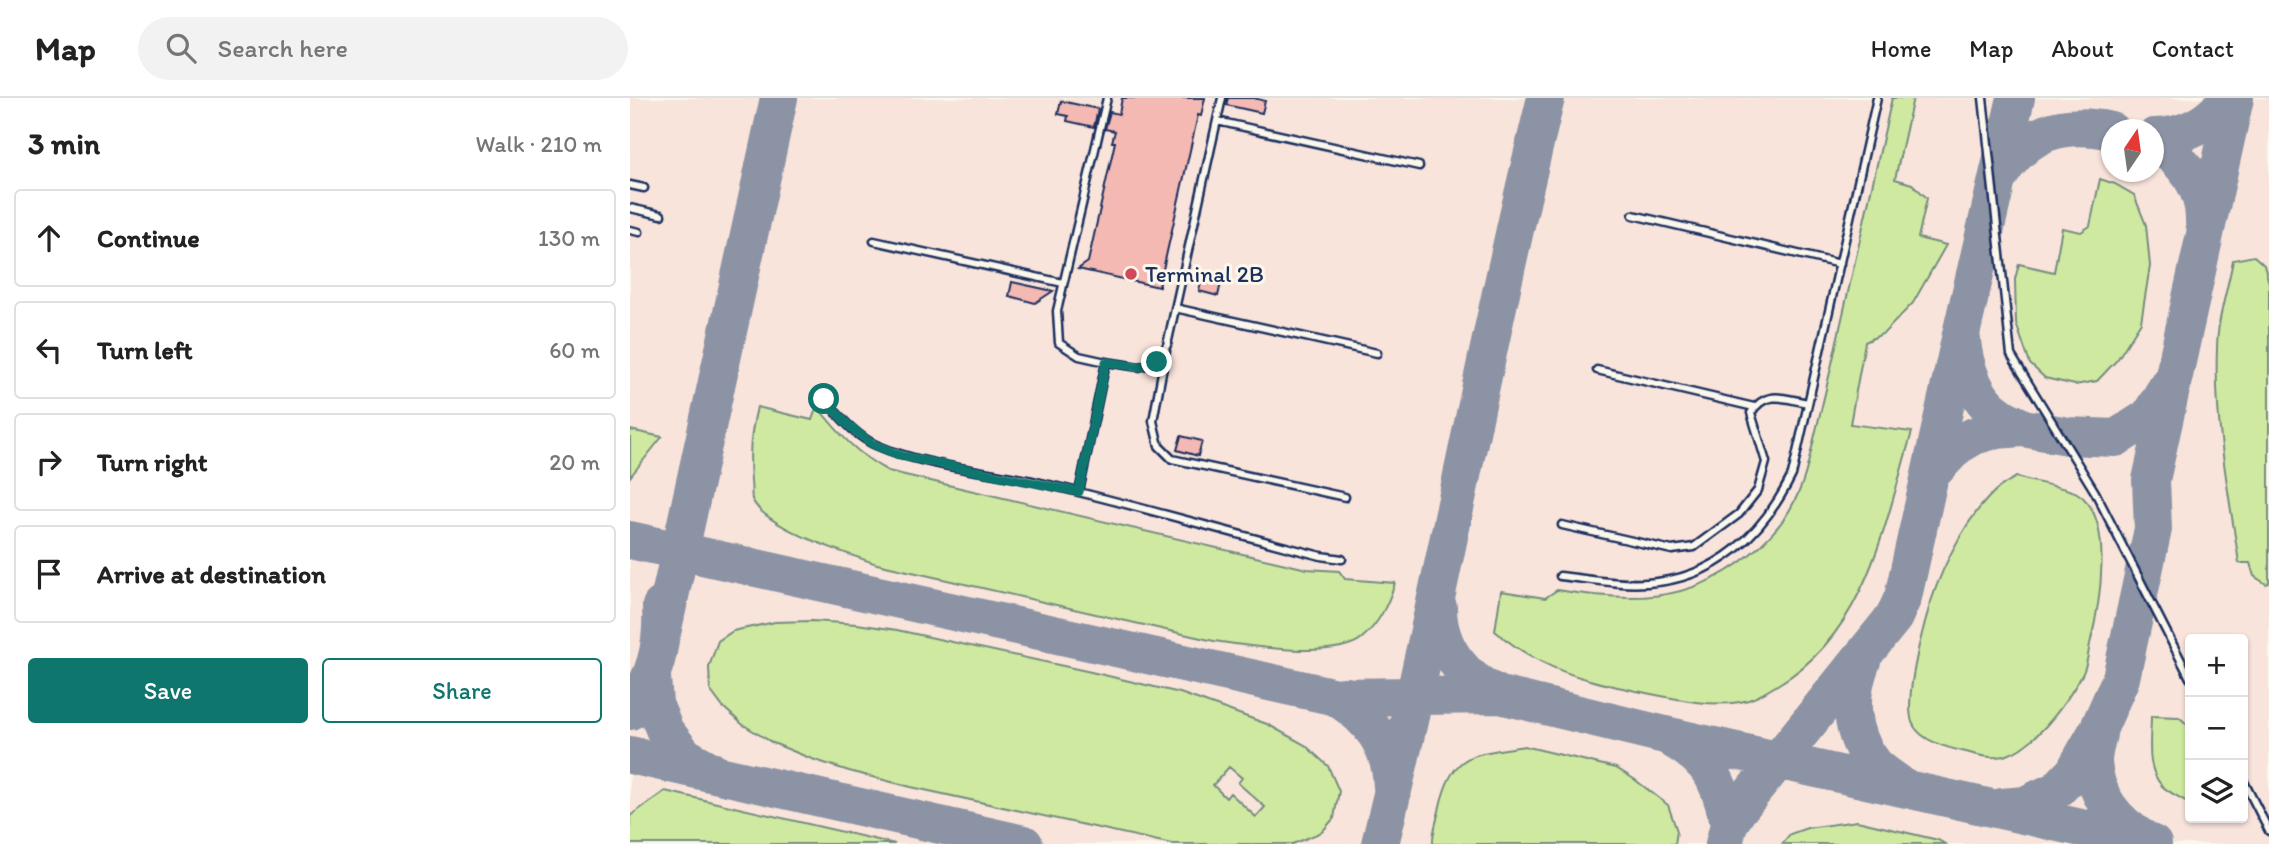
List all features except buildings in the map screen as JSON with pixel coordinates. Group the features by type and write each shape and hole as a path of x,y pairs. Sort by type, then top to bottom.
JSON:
{"lane":[{"path":"1107,98 1057,311 1059,343 1079,356 1139,367 1157,362 1167,345"},
{"path":"1222,98 1167,345 1153,421 1159,446 1172,459 1345,497"},
{"path":"1560,576 1620,583 1667,582 1687,576 1728,555 1747,540 1778,503 1792,475 1877,98"},
{"path":"1983,98 2011,355 2095,492 2185,668"},
{"path":"1217,121 1419,166"},
{"path":"630,185 644,188"},
{"path":"630,208 661,215"},
{"path":"1633,215 1840,264"},
{"path":"630,230 639,232"},
{"path":"874,241 1063,283"},
{"path":"1175,308 1377,353"},
{"path":"1079,492 1106,362"},
{"path":"1597,370 1754,407"},
{"path":"1562,525 1672,550 1694,547 1739,514 1758,490 1766,462 1751,413 1758,401 1771,396 1808,403"},
{"path":"824,399 847,424 872,444 902,456 1079,492 1309,553 1342,558"},
{"path":"2248,790 2269,831"}],"shaded area":[{"path":"630,98 2269,98 2269,844 630,844"}],"green space":[{"path":"1892,98 1913,98 1895,179 1912,184 1927,198 1918,238 1946,245 1913,303 1884,333 1865,342 1850,424 1912,432 1868,573 1853,605 1833,635 1809,662 1779,684 1751,699 1728,703 1681,700 1584,678 1548,665 1513,645 1495,631 1501,591 1545,598 1557,590 1609,597 1657,596 1681,591 1726,572 1769,537 1786,516 1804,478"},
{"path":"2100,179 2101,182 2115,184 2134,195 2146,225 2150,266 2141,322 2117,360 2097,381 2075,385 2045,378 2030,364 2016,323 2015,279 2019,264 2054,272 2062,228 2081,232 2090,226"},
{"path":"2254,256 2264,265 2269,283 2269,583 2266,584 2254,576 2250,563 2239,563 2223,457 2217,376 2217,338 2233,260"},
{"path":"817,406 849,443 888,471 1307,569 1339,571 1345,579 1395,583 1382,613 1362,638 1350,645 1333,648 1291,650 1214,641 877,564 789,530 760,510 752,499 750,461 757,407 812,420"},
{"path":"630,430 662,437 630,477"},
{"path":"2016,477 2072,491 2089,505 2097,522 2101,542 2100,587 2086,664 2070,695 2047,724 2021,748 2001,757 1987,757 1943,746 1921,734 1912,722 1910,713 1911,687 1930,605 1951,553 1982,505 1996,490"},
{"path":"812,621 897,630 1180,693 1267,724 1305,745 1328,766 1339,791 1334,818 1322,832 1293,844 1172,844 911,787 812,759 773,743 742,724 722,706 710,690 709,667 718,641 733,631 775,622","holes":["1229,767 1242,778 1238,783 1265,807 1256,817 1230,793 1226,798 1213,785"]},
{"path":"2151,716 2179,717 2185,722 2185,801 2162,786 2153,770 2150,753"},
{"path":"1524,746 1616,768 1634,779 1668,805 1677,831 1675,844 1433,844 1445,788 1459,765 1479,754"},
{"path":"665,791 895,844 630,844 630,816"},
{"path":"1857,821 1945,844 1782,844 1790,834 1807,828"}],"taxiway":[{"path":"662,633 779,98"},
{"path":"1380,844 1546,98"},
{"path":"1724,844 1729,824 1738,810 1894,617 1903,597 2016,98"},
{"path":"2164,136 2196,127 2213,115 2228,98"},
{"path":"2002,807 2025,805 2057,790 2074,772 2098,730 2121,678 2153,529 2151,480 2235,98"},
{"path":"1999,176 2021,149 2047,133 2077,127 2101,129"},
{"path":"2164,148 2183,166 2196,186 2201,197 2204,222"},
{"path":"1962,340 1968,370 1983,400 2001,416 2023,428"},
{"path":"1930,475 1957,446 1974,436 1995,430 2023,428 2068,436 2116,438 2149,417 2168,385"},
{"path":"630,540 1336,697 1500,695 1665,735 2153,844"},
{"path":"630,711 646,687 656,662 661,635 661,606"},
{"path":"1438,607 1442,636 1455,660 1475,680 1498,695"},
{"path":"1862,661 1853,701 1853,714 1860,740 1874,764 1904,788"},
{"path":"652,677 654,704 665,731 685,756 710,770"},
{"path":"1346,696 1336,697 1359,714 1383,746 1388,758 1392,787"},
{"path":"2098,734 2093,762 2103,798 2127,827 2147,841"},
{"path":"1672,739 1686,747 1712,774 1722,796 1729,824"},
{"path":"630,755 1024,844"}],"place":[{"name":"Terminal 2B","path":"1131,274"}],"route":[{"path":"824,399 847,424 872,444 902,456 1079,492 1106,362 1139,367 1157,362"}]}
